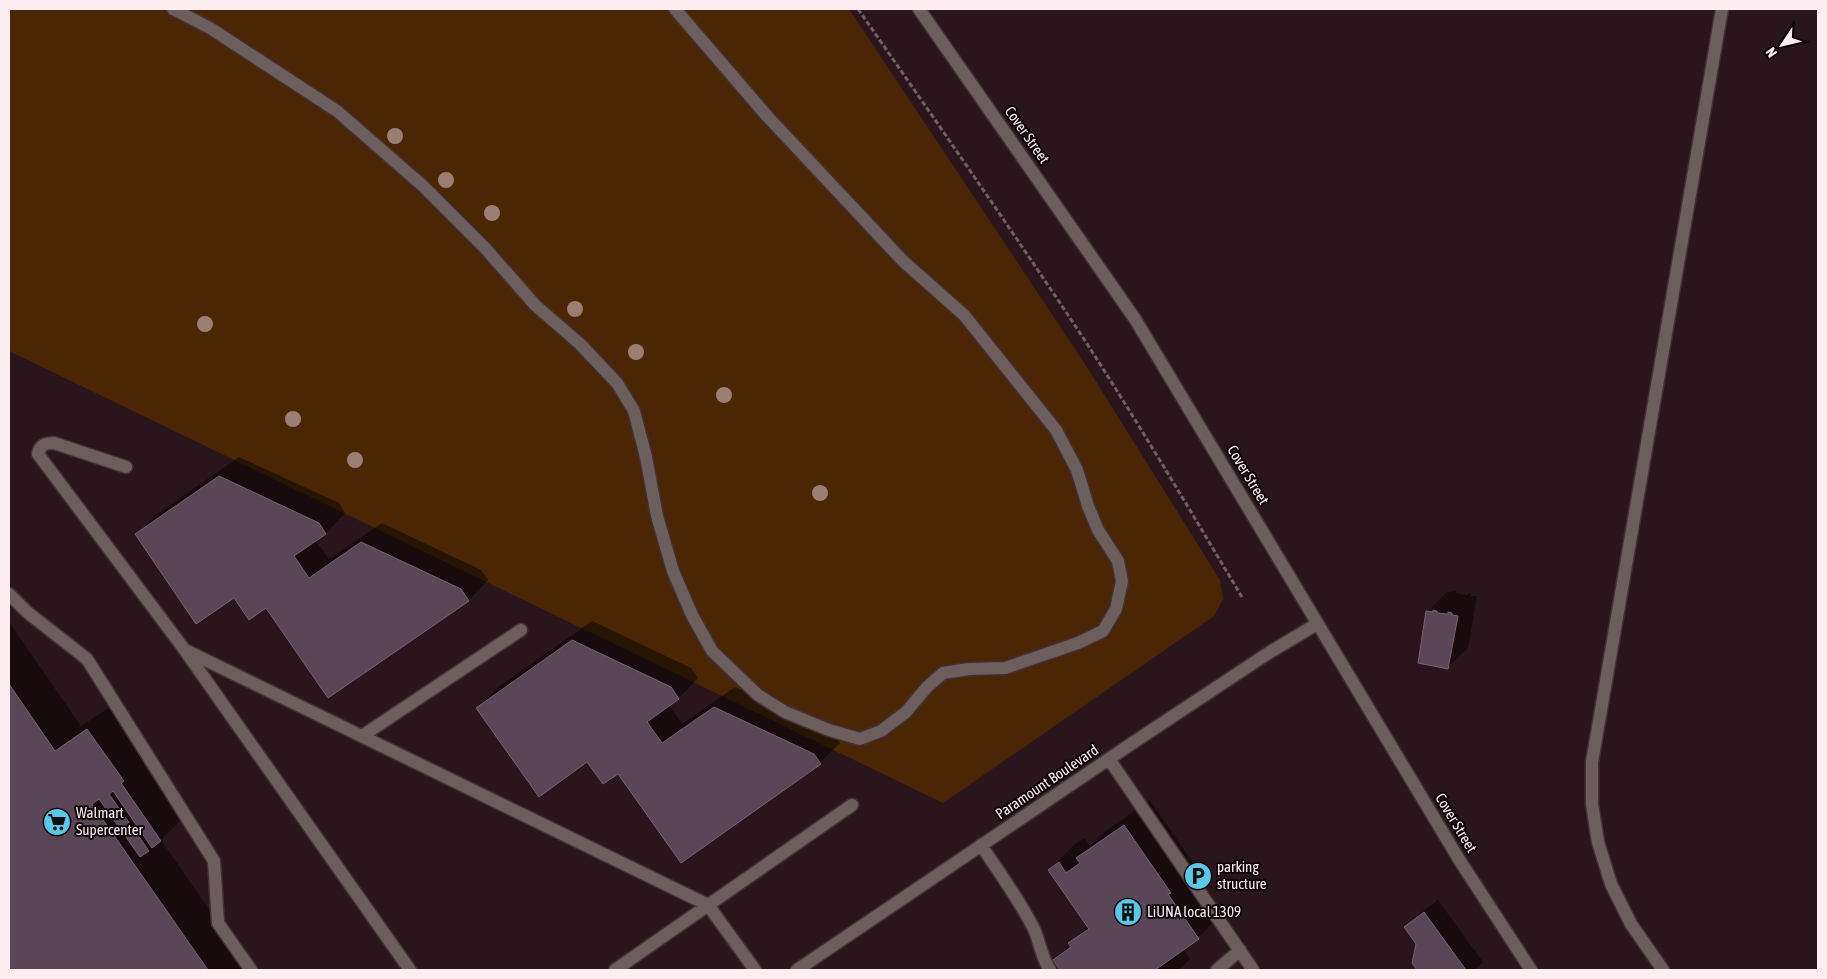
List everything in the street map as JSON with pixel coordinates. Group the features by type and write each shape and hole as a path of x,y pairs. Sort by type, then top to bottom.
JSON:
{"street":[{"path":"173,9 210,28 337,112 423,186 485,248 535,305 580,344 617,382 634,411 646,456 657,516 673,571 692,615 712,650 758,695 785,712 829,730 860,739 881,731 900,716 943,673 969,669 1005,668 1078,643 1103,631 1116,609 1122,581 1118,561 1098,530 1088,506 1077,470 1056,430 964,315 904,261 767,116 675,9"},
{"name":"Cover Street","path":"919,9 1135,319 1460,861 1531,970"},
{"path":"1662,970 1631,924 1611,884 1598,842 1592,804 1592,762 1722,9"},
{"path":"126,467 54,443 46,443 39,448 38,454 184,649 410,970"},
{"path":"9,594 27,612 87,659 214,861 218,924 250,970"},
{"name":"Paramount Boulevard","path":"797,970 1109,759 1270,652 1317,624"},
{"path":"362,736 521,630"},
{"path":"184,649 708,906 755,970"},
{"path":"1109,759 1254,970"},
{"path":"615,970 852,805"},
{"path":"981,845 1017,899 1034,930 1047,966"},
{"path":"1217,970 1240,950"}],"path":[{"path":"858,9 1078,331 1162,464 1242,597"}],"shaded area":[{"path":"9,9 849,9 1085,364 1220,580 1223,599 1214,616 943,803 9,351"}],"building":[{"path":"219,476 319,523 326,534 294,556 309,578 361,542 461,589 469,601 328,698 266,608 249,620 234,598 196,624 135,534"},
{"path":"1433,610 1437,611 1437,613 1448,614 1448,612 1458,616 1448,669 1418,663 1426,611 1433,612"},
{"path":"572,640 671,687 679,699 647,722 662,743 714,707 814,754 821,764 681,863 618,774 603,784 587,762 539,797 476,708"},
{"name":"Walmart Supercenter","path":"9,684 55,751 87,729 124,781 121,783 161,841 152,848 113,791 109,794 149,851 140,857 99,799 92,804 208,970 9,970"},
{"name":"LiUNA local 1309","path":"1124,825 1171,893 1168,894 1199,939 1155,970 1060,970 1053,960 1071,947 1068,943 1089,929 1048,870 1059,862 1066,873 1080,863 1076,858"},
{"path":"1424,912 1466,970 1417,970 1412,963 1416,944 1404,927"}],"place":[{"name":"Walmart Supercenter","path":"57,822"},
{"name":"parking structure","path":"1198,876"},
{"name":"LiUNA local 1309","path":"1128,912"}]}
